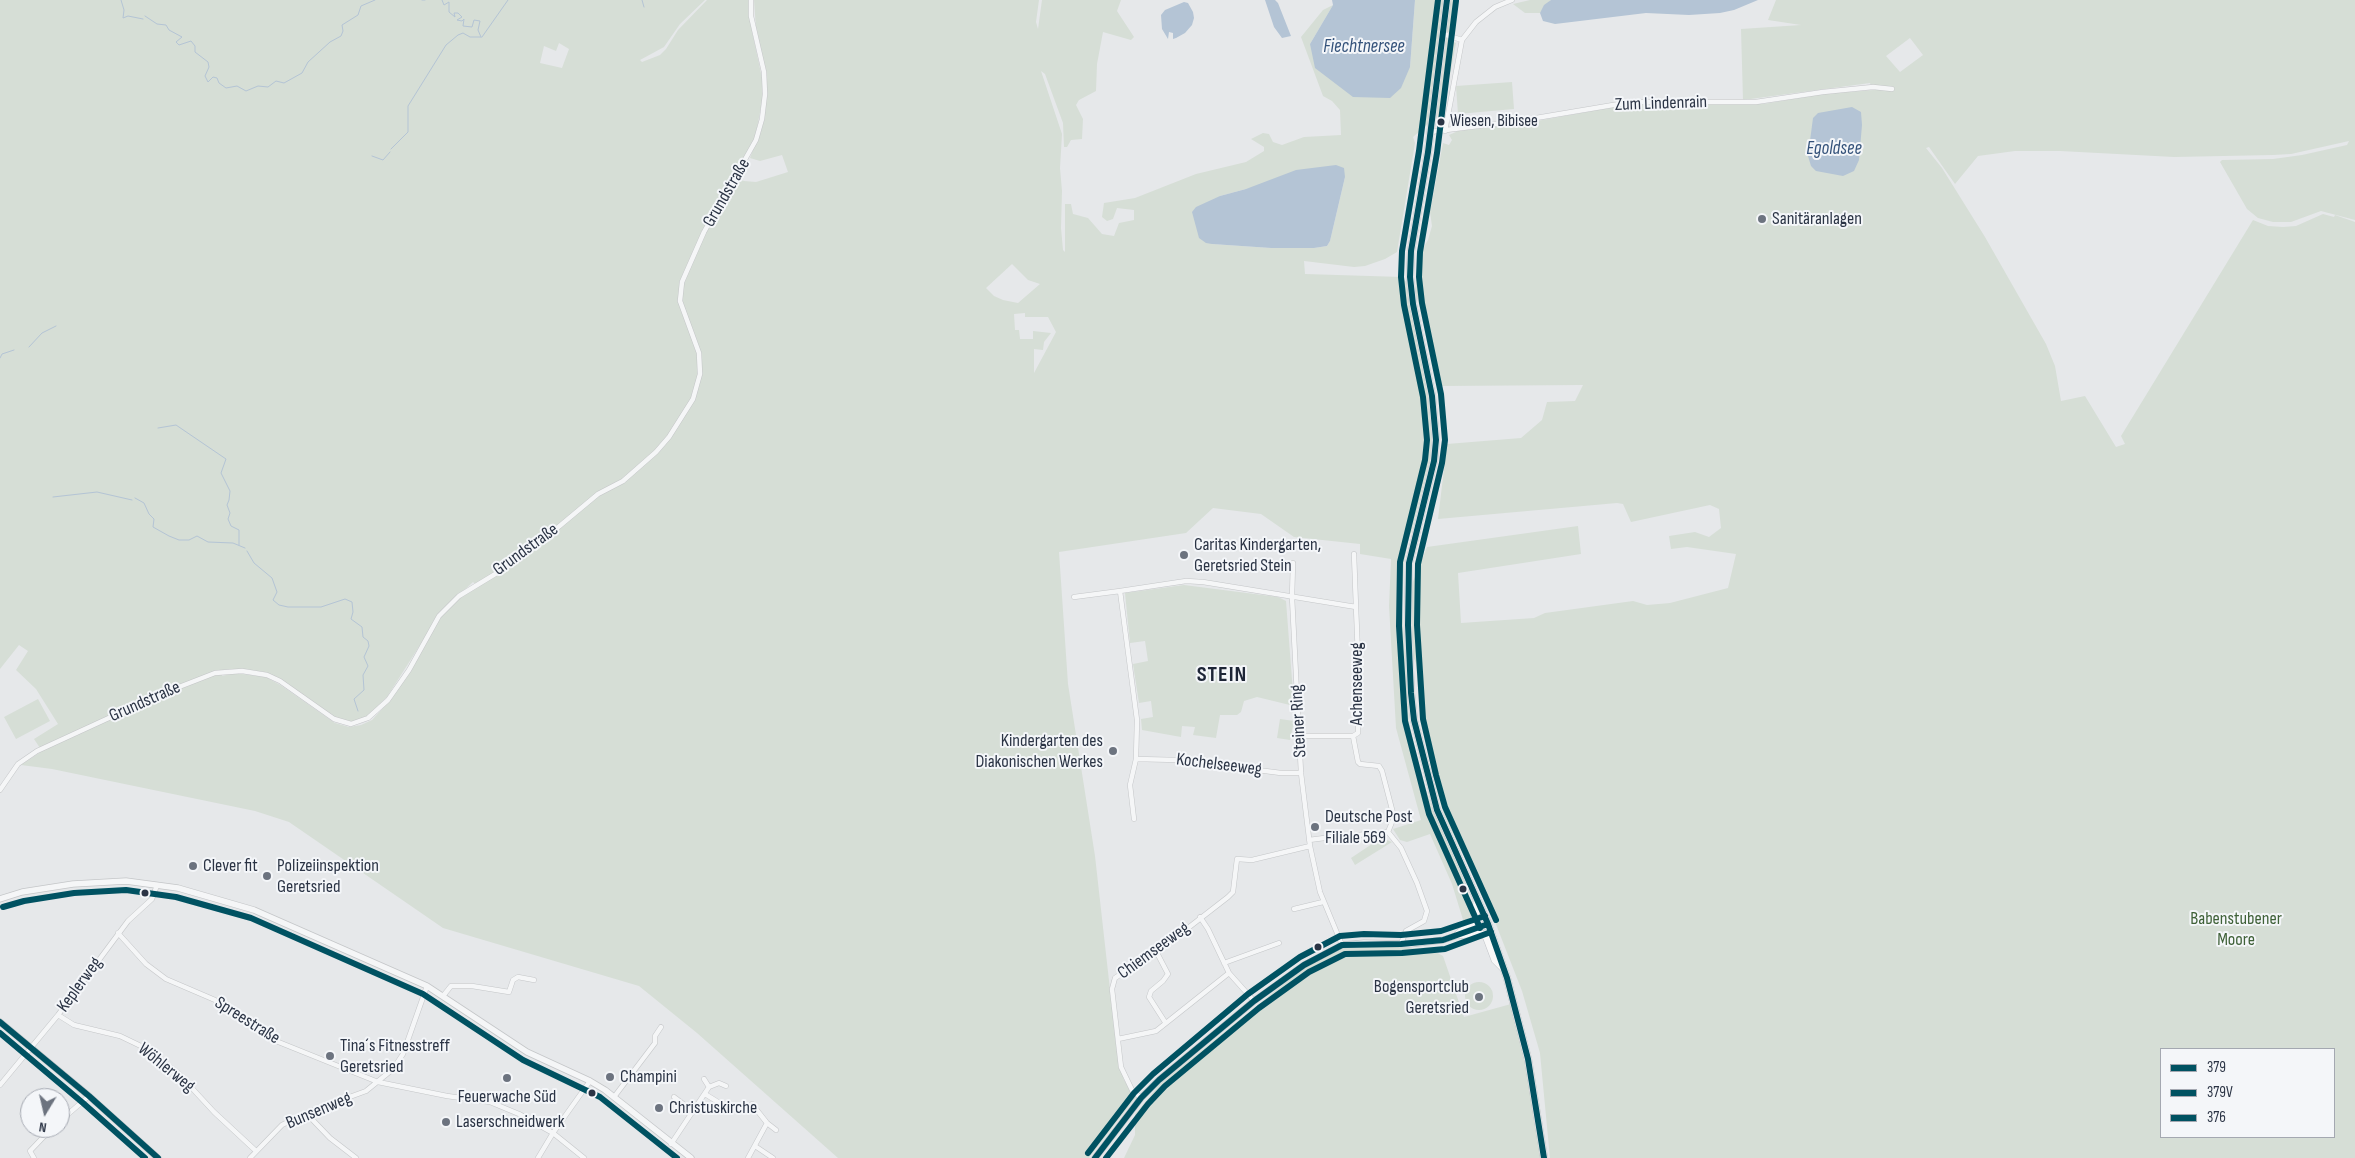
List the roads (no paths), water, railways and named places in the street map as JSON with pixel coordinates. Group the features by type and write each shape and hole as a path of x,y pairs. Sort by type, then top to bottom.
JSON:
{"main road":[{"path":"1447,0 1428,152 1413,232 1410,277 1432,396 1436,440 1434,461 1409,563 1408,625 1411,693 1420,746 1437,810 1477,897 1505,970 1528,1059 1544,1158"},
{"path":"1458,935 1473,922 1477,897"},
{"path":"1458,935 1488,924"},
{"path":"1458,935 1479,933 1486,936 1495,960 1505,970"}],"street":[{"name":"Grundstraße","path":"0,790 18,764 37,751 161,694 215,673 242,671 267,675 280,681 334,720 351,724 368,718 388,700 402,680 439,616 459,596 520,559 598,494 623,481 656,452 669,437 693,399 700,374 700,352 680,301 682,282 704,232 750,153 762,119 766,94 764,72 751,16 752,0"},
{"path":"1445,131 1462,40 1476,22 1495,7 1512,0"},
{"path":"1443,34 1462,40"},
{"name":"Zum Lindenrain","path":"1430,132 1631,102 1756,102 1840,90 1873,87 1892,89"},
{"name":"Achenseeweg","path":"1300,736 1353,736 1358,733 1354,554"},
{"name":"Steiner Ring","path":"1293,563 1292,597 1301,773 1309,843 1323,902 1342,945"},
{"path":"1074,597 1186,581 1356,607"},
{"path":"1120,591 1137,720 1136,759 1130,785 1134,819"},
{"path":"1353,736 1358,762 1360,764 1379,766 1382,771 1394,817 1388,832"},
{"name":"Kochelseeweg","path":"1136,759 1178,760 1281,773 1301,773"},
{"path":"1346,836 1388,832"},
{"path":"1388,832 1401,848 1427,912 1424,921 1406,931 1402,944"},
{"path":"1309,843 1332,837"},
{"name":"Chiemseeweg","path":"1142,1098 1132,1090 1121,1067 1113,982 1118,975 1156,951 1233,892 1237,859 1252,860 1309,843"},
{"path":"0,898 22,892 73,884 126,881 197,892 254,910 428,986 526,1052 590,1081 614,1097 690,1158"},
{"name":"Keplerweg","path":"0,1085 30,1046 58,1015 118,933 152,899 157,885"},
{"path":"1294,909 1323,902"},
{"path":"1200,917 1229,973 1254,1002"},
{"name":"Spreestraße","path":"118,933 146,964 172,983 215,1000 271,1039 378,1082 447,1096 484,1100 518,1114 553,1133 584,1158"},
{"path":"1095,1158 1142,1098 1159,1080 1254,1002 1304,965 1342,945 1364,942 1402,944 1443,940 1458,935"},
{"path":"1224,963 1279,942"},
{"path":"1156,951 1168,974 1151,991 1149,998 1165,1022"},
{"path":"1118,1039 1150,1034 1229,973"},
{"path":"443,996 450,986 471,986 509,992 513,980 518,977 534,980"},
{"name":"Bunsenweg","path":"250,1158 282,1126 306,1113 366,1091 393,1069 403,1054 428,986"},
{"name":"Wöhlerweg","path":"58,1015 74,1025 120,1036 145,1048 178,1073 214,1112 256,1151"},
{"path":"0,1022 90,1096 158,1158"},
{"path":"614,1097 655,1043 655,1036 661,1028"},
{"path":"704,1079 709,1087"},
{"path":"538,1158 553,1133 590,1081"},
{"path":"671,1144 709,1087 719,1084 726,1086"},
{"path":"705,1094 718,1102"},
{"path":"70,1113 90,1096"},
{"path":"674,1097 694,1112"},
{"path":"752,1104 767,1123 776,1130"},
{"path":"306,1113 330,1138 356,1158"},
{"path":"748,1158 767,1123"},
{"path":"34,1158 30,1151 42,1138"},
{"path":"755,1146 773,1158"}],"water":[{"path":"1265,0 1275,0 1278,3 1291,36 1282,38 1274,27"},
{"name":"Fiechtnersee","path":"1332,0 1415,0 1410,67 1401,88 1390,98 1353,97 1315,68 1310,44 1333,5"},
{"path":"1551,0 1758,0 1734,10 1720,13 1689,15 1646,13 1555,24 1543,21 1540,13 1544,5"},
{"path":"1184,2 1188,3 1193,12 1192,25 1185,33 1173,39 1173,33 1169,32 1168,39 1162,29 1161,15 1165,10"},
{"name":"Egoldsee","path":"1852,107 1861,112 1862,125 1859,160 1854,171 1843,176 1816,171 1811,166 1808,156 1813,118 1818,113"},
{"path":"1336,165 1344,168 1345,177 1330,241 1327,246 1314,248 1271,248 1212,244 1206,243 1199,238 1192,212 1196,207 1220,196 1246,189 1296,170"}],"waterway":[{"path":"121,0 124,10 123,18 128,16 143,19"},
{"path":"145,16 157,24 166,25 169,30 182,37 176,42 179,45 191,41 195,46 195,52 208,62 209,67 205,76 208,82 213,77 217,78 219,83 226,88 237,86 246,91 258,86 268,87 276,81 284,83 302,73 308,62 330,42 341,36 343,31 342,25 358,15 361,6 375,0"},
{"path":"442,0 444,5 449,2 449,12 455,17 454,13 458,13 462,17 457,20 462,21 464,19 463,26 472,27 474,20 480,21 478,30 481,37"},
{"path":"482,37 508,0"},
{"path":"642,0 644,7"},
{"path":"391,149 408,132 408,106 446,45 463,33 470,37 481,37"},
{"path":"372,156 383,160 390,152"},
{"path":"29,347 42,333 56,326"},
{"path":"0,358 2,354 14,350"},
{"path":"158,428 176,425 226,459 221,473 230,491 227,505 230,513 228,519 231,526 239,530 239,545"},
{"path":"53,497 97,492 132,500"},
{"path":"135,498 144,503 149,514 154,519 153,527 169,536 179,540 189,540 197,536 208,542 233,543 245,548"},
{"path":"247,551 254,563 272,578 277,592 273,600 279,605 288,607 321,607 345,599 352,602 353,612 351,619 362,627 363,637 368,641 369,646 364,657 368,666 363,675 364,690 354,699 358,711"}],"tunnel":[{"path":"1332,837 1347,836"}],"place":[{"name":"Wiesen, Bibisee","path":"1441,122"},
{"name":"Sanitäranlagen","path":"1762,219"},
{"name":"Caritas Kindergarten, Geretsried Stein","path":"1184,555"},
{"name":"Kindergarten des Diakonischen Werkes","path":"1113,751"},
{"name":"Deutsche Post Filiale 569","path":"1315,827"},
{"name":"Clever fit","path":"193,866"},
{"name":"Polizeiinspektion Geretsried","path":"267,876"},
{"name":"Bogensportclub Geretsried","path":"1479,997"},
{"name":"Tina´s Fitnesstreff Geretsried","path":"330,1056"},
{"name":"Champini","path":"610,1077"},
{"name":"Feuerwache Süd","path":"507,1078"},
{"name":"Christuskirche","path":"659,1108"},
{"name":"Laserschneidwerk","path":"446,1122"}],"district":[{"name":"STEIN","path":"1222,675"}],"park label":[{"name":"Babenstubener Moore","path":"2236,930"}]}
